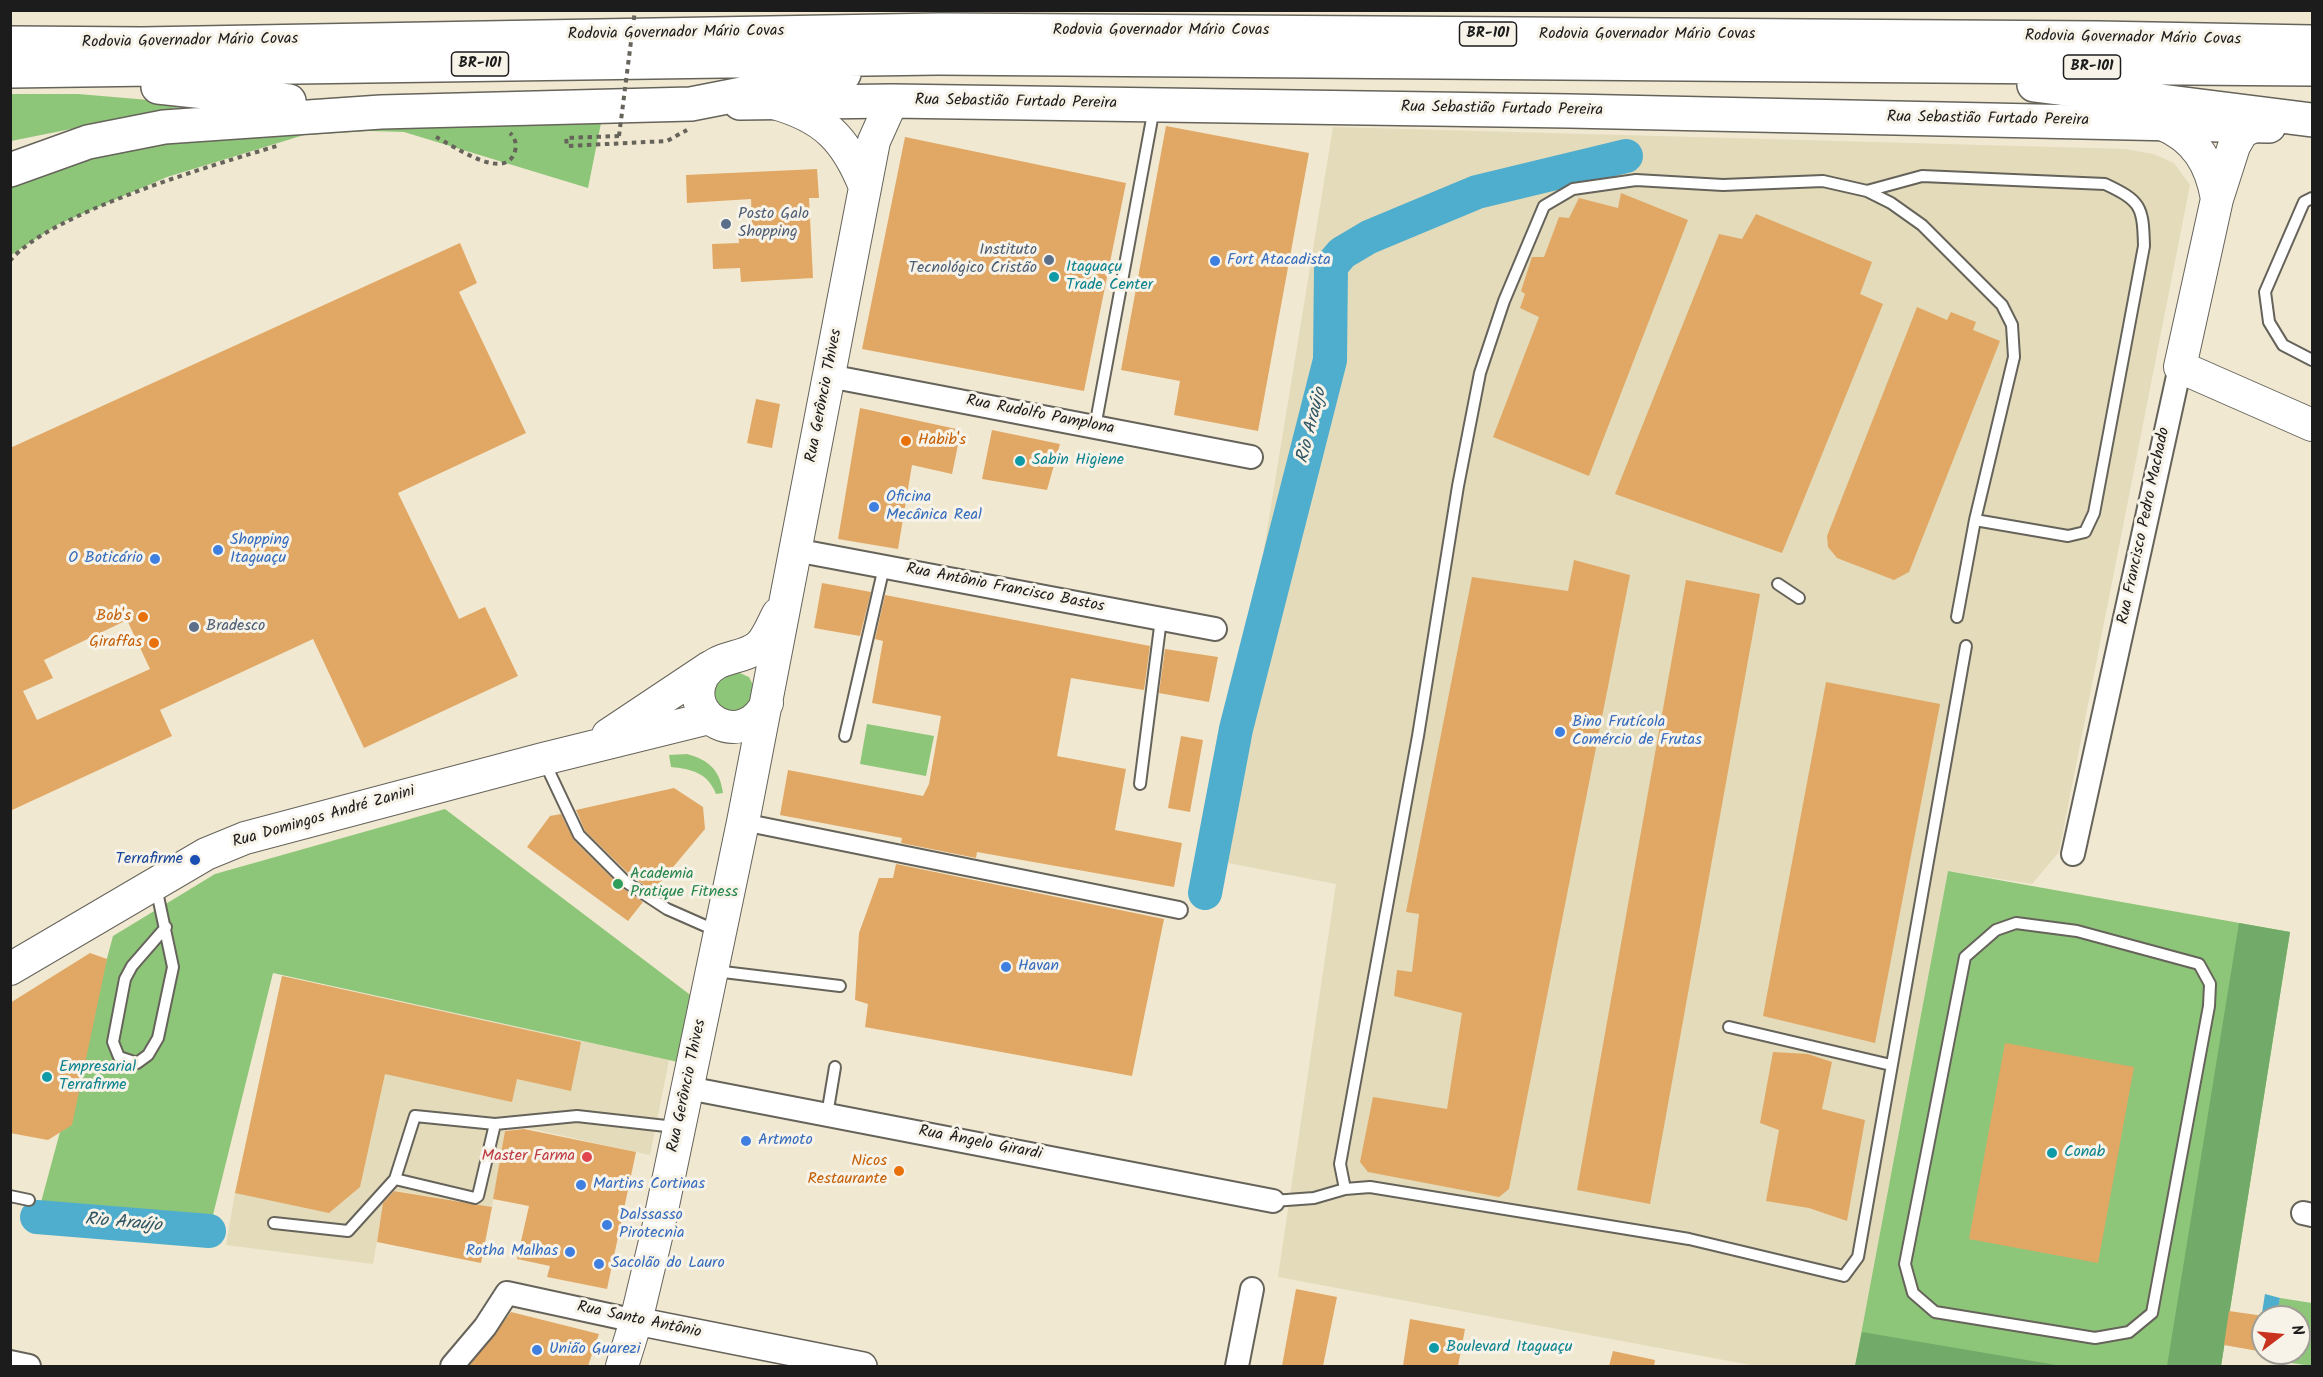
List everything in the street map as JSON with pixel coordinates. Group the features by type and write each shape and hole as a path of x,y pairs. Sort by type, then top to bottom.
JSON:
{"main road":[{"path":"784,10 879,31"},
{"name":"Rodovia Governador Mário Covas","path":"14,62 153,44 879,31 2098,38 2313,42"},
{"path":"10,170 88,142 164,127 381,111 691,104 938,58"},
{"name":"Rodovia Governador Mário Covas","path":"14,62 938,58 2313,69"},
{"path":"14,62 381,111"},
{"path":"1872,65 2313,120"},
{"name":"Rua Sebastião Furtado Pereira","path":"691,104 891,101 1596,111 2313,126"},
{"name":"Rua Gerôncio Thives","path":"622,1366 636,1321 680,1128 745,813 874,141 891,101"},
{"path":"831,102 848,108 857,115 874,141"},
{"path":"774,103 802,111 830,130 857,166 865,187"},
{"name":"Rua Francisco Pedro Machado","path":"2162,124 2179,131 2194,144 2214,179 2217,199"},
{"name":"Rua Francisco Pedro Machado","path":"2180,368 2217,199 2234,146 2242,132 2254,126"},
{"path":"2180,368 2313,425"},
{"path":"593,746 719,663 759,646 783,606"},
{"path":"719,723 753,722 761,714 767,698 765,680 754,666 738,659 719,663 700,685 699,698 702,709 719,723 741,740 745,757 745,813"},
{"name":"Rua Domingos André Zanini","path":"10,969 206,854 244,838 593,746 719,723"}],"street":[{"name":"Rua Francisco Pedro Machado","path":"2073,854 2180,368"},
{"name":"Rua Rudolfo Pamplona","path":"829,376 1251,457"},
{"name":"Rua Antônio Francisco Bastos","path":"795,550 1215,629"},
{"path":"745,813 1179,910"},
{"name":"Rua Ângelo Girardi","path":"688,1088 1272,1201"},
{"path":"1237,1366 1252,1289"},
{"name":"Rua Santo Antônio","path":"452,1366 485,1326 507,1293 863,1366"},
{"path":"10,1362 29,1366"}],"lane":[{"path":"1095,427 1155,105"},
{"path":"1866,191 1922,176 2105,184 2132,196 2144,220 2144,246 2094,513 2085,532 2068,536 1975,520"},
{"path":"1345,1189 1340,1164 1418,736 1458,486 1480,373 1504,301 1544,206 1573,189 1636,180 1723,185 1823,181 1866,191 1891,203 1922,225 2002,305 2012,325 2014,357 1975,520 1957,617"},
{"path":"2313,198 2304,202 2265,292 2269,322 2283,345 2313,360"},
{"path":"845,736 884,567"},
{"path":"1778,584 1799,598"},
{"path":"1140,784 1161,618"},
{"path":"1272,1201 1314,1198 1345,1189 1370,1187 1689,1239 1844,1276 1858,1257 1966,646"},
{"path":"543,759 579,835 626,882 667,909 719,932"},
{"path":"155,884 166,927 173,967 158,1038 148,1055 137,1063 118,1057 112,1042 125,979 132,966 166,927"},
{"path":"2016,923 2077,931 2199,964 2210,984 2209,1006 2152,1313 2129,1332 2095,1338 1935,1312 1913,1293 1905,1264 1965,957 1996,930 2016,923"},
{"path":"712,971 840,986"},
{"path":"1729,1027 1891,1065"},
{"path":"827,1115 835,1067"},
{"path":"274,1223 348,1231 395,1179 415,1116 495,1124 577,1116 680,1128"},
{"path":"395,1179 475,1198 478,1196 495,1124"},
{"path":"10,1196 29,1200"}],"path":[{"path":"619,136 635,10"},
{"path":"442,134 432,135 490,164 502,165 512,159 516,148 513,136 504,129"},
{"path":"10,261 17,253 62,225 88,213 168,181 282,145"}],"shaded area":[{"path":"1333,127 2125,149 2153,154 2174,163 2190,185 2059,852 2032,884 1948,871 1855,1366 1756,1366 1278,1277 1336,884 1213,860"},
{"path":"282,976 669,1060 650,1155 509,1124 506,1125 492,1207 386,1189 373,1264 226,1245"}],"green space":[{"path":"11,94 78,94 196,104 11,141"},
{"path":"602,118 588,188 404,132 369,131 304,135 167,177 59,224 11,255 11,182 36,169 195,130"},
{"path":"735,671 749,677 756,691 744,714 717,710 711,688 714,681"},
{"path":"867,724 934,736 926,776 860,764"},
{"path":"687,754 701,759 712,767 719,778 723,793 716,794 709,781 698,773 671,767 669,755"},
{"path":"445,809 693,997 678,1062 273,973 209,1231 37,1217 113,936 215,874"},
{"path":"1948,871 2290,932 2221,1366 1855,1366"},
{"path":"2239,923 2290,932 2221,1366 2167,1366"},
{"path":"2280,1298 2312,1303 2312,1366 2305,1365 2311,1365 2311,1305 2279,1305"},
{"path":"1862,1332 2062,1366 1855,1366"}],"water":[{"path":"2265,1294 2280,1298 2279,1305 2263,1305"}],"building":[{"name":"Fort Atacadista","path":"1166,126 1309,153 1258,431 1174,415 1180,381 1121,370"},
{"path":"905,137 1126,183 1084,391 862,349"},
{"path":"817,169 819,198 809,198 813,278 741,282 740,268 713,269 712,244 739,243 738,229 752,229 751,199 687,203 686,175"},
{"path":"1621,193 1688,220 1589,476 1493,437 1539,317 1520,308 1525,294 1521,291 1532,257 1544,257 1559,217 1569,218 1579,198 1618,208"},
{"path":"1756,214 1872,262 1860,294 1883,304 1782,553 1615,494 1719,234 1742,239"},
{"name":"Shopping Itaguaçu","path":"460,243 477,283 459,292 526,433 398,493 459,619 485,607 518,676 364,748 313,639 160,710 172,736 10,811 10,448","holes":["127,620 150,669 37,720 23,691 53,678 44,660"]},
{"path":"1917,307 1947,320 1951,312 1976,322 1973,330 2000,341 1909,572 1894,580 1837,558 1828,547 1827,536"},
{"path":"756,399 780,404 772,448 747,443"},
{"path":"860,408 961,430 952,474 912,465 898,549 838,539"},
{"name":"Sabin Higiene","path":"992,430 1060,444 1047,490 982,479"},
{"path":"1574,560 1630,575 1509,1189 1499,1197 1368,1172 1360,1162 1373,1097 1447,1109 1462,1013 1394,996 1397,970 1412,972 1419,914 1406,912 1472,577 1568,591"},
{"path":"1686,580 1760,594 1650,1204 1577,1190"},
{"path":"822,583 871,592 860,636 814,628"},
{"path":"885,595 1150,646 1144,690 1071,678 1057,756 1126,769 1115,830 1182,843 1174,887 977,852 976,858 901,843 902,838 780,815 788,770 923,796 929,784 941,716 872,703 883,641 875,639"},
{"path":"1165,649 1218,657 1209,702 1159,693"},
{"path":"1826,682 1940,704 1875,1043 1763,1016"},
{"path":"1181,736 1203,740 1190,812 1168,808"},
{"path":"674,788 703,807 705,829 653,891 631,876 585,831 576,810"},
{"path":"561,814 574,840 621,887 643,902 628,921 527,847 550,816"},
{"name":"Havan","path":"896,864 1164,919 1132,1076 865,1027 868,1004 855,1000 859,933 879,878 893,878"},
{"name":"Empresarial Terrafirme","path":"90,953 107,959 72,1125 48,1140 10,1133 10,1003"},
{"path":"282,976 581,1042 571,1091 517,1079 512,1102 385,1074 360,1187 329,1213 235,1193"},
{"name":"Conab","path":"2005,1043 2134,1067 2098,1263 1969,1239"},
{"path":"1773,1052 1808,1054 1832,1062 1822,1109 1865,1120 1847,1221 1809,1208 1766,1201 1779,1130 1760,1123"},
{"path":"524,1129 636,1152 607,1289 547,1277 550,1266 517,1259 529,1206 493,1199 505,1131"},
{"path":"394,1191 492,1207 481,1263 377,1242 383,1203"},
{"path":"1296,1289 1337,1297 1323,1366 1282,1366"},
{"path":"2229,1311 2251,1314 2251,1350 2224,1345"},
{"name":"União Guarezi","path":"511,1312 599,1334 588,1366 469,1366"},
{"name":"Boulevard Itaguaçu","path":"1410,1319 1465,1329 1458,1366 1403,1366"},
{"path":"1613,1351 1655,1360 1654,1366 1609,1366"}],"waterway":[{"name":"Rio Araújo","path":"1205,893 1236,729 1330,360 1331,266 1342,253 1369,237 1477,192 1626,156"},
{"name":"Rio Araújo","path":"37,1217 209,1231"}],"place":[{"name":"Posto Galo Shopping","path":"726,224"},
{"name":"Instituto Tecnológico Cristão","path":"1049,260"},
{"name":"Fort Atacadista","path":"1215,261"},
{"name":"Itaguaçu Trade Center","path":"1054,277"},
{"name":"Habib's","path":"906,441"},
{"name":"Sabin Higiene","path":"1020,461"},
{"name":"Oficina Mecânica Real","path":"874,507"},
{"name":"Shopping Itaguaçu","path":"218,550"},
{"name":"O Boticário","path":"155,559"},
{"name":"Bob's","path":"143,617"},
{"name":"Bradesco","path":"194,627"},
{"name":"Giraffas","path":"154,643"},
{"name":"Bino Frutícola Comércio de Frutas","path":"1560,732"},
{"name":"Terrafirme","path":"195,860"},
{"name":"Academia Pratique Fitness","path":"618,884"},
{"name":"Havan","path":"1006,967"},
{"name":"Empresarial Terrafirme","path":"47,1077"},
{"name":"Artmoto","path":"746,1141"},
{"name":"Conab","path":"2052,1153"},
{"name":"Master Farma","path":"587,1157"},
{"name":"Nicos Restaurante","path":"899,1171"},
{"name":"Martins Cortinas","path":"581,1185"},
{"name":"Dalssasso Pirotecnia","path":"607,1225"},
{"name":"Rotha Malhas","path":"570,1252"},
{"name":"Sacolão do Lauro","path":"599,1264"},
{"name":"Boulevard Itaguaçu","path":"1434,1348"},
{"name":"União Guarezi","path":"537,1350"}]}
